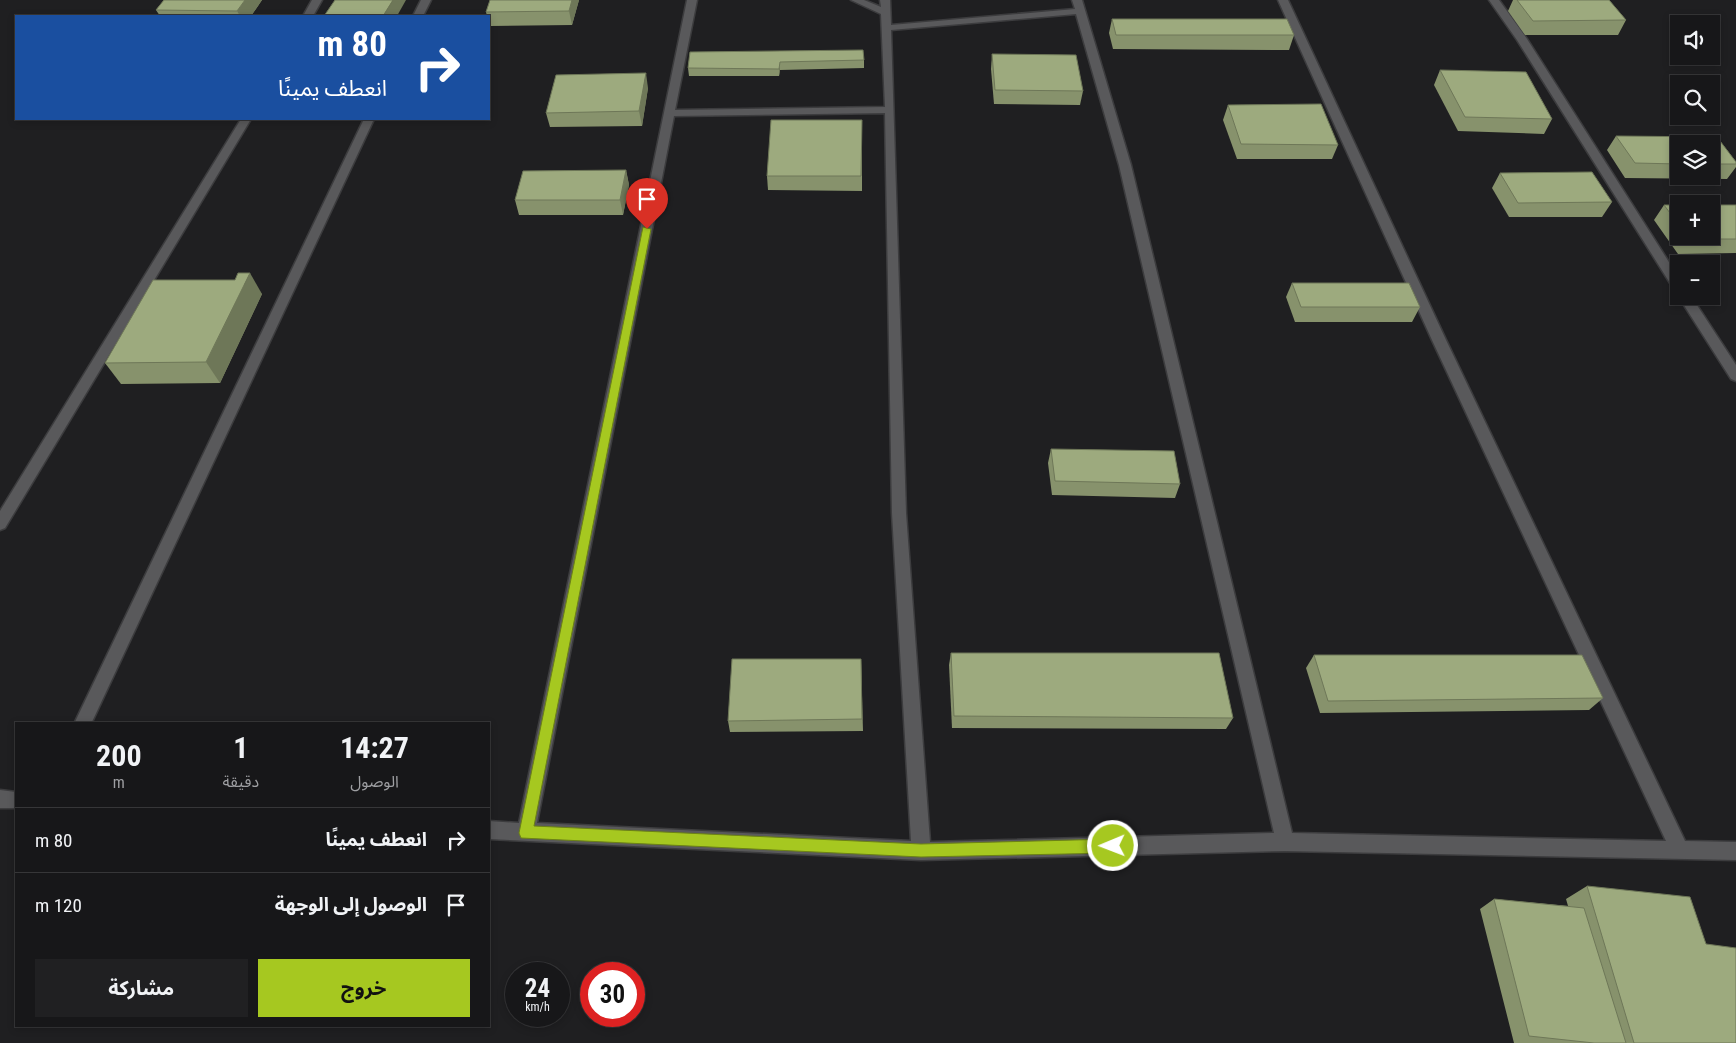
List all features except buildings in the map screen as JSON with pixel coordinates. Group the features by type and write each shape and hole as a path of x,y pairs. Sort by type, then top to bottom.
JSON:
{"street":[{"path":"309,15 318,0"},
{"path":"418,15 426,0"},
{"path":"526,833 692,0"},
{"path":"856,0 885,6 890,110 899,513 921,850"},
{"path":"1283,0 1439,340 1680,851"},
{"path":"1494,0 1522,39 1670,274"},
{"path":"885,28 1078,6 1124,165 1285,842"},
{"path":"670,113 890,110"},
{"path":"0,524 245,120"},
{"path":"83,722 369,120"},
{"path":"1690,305 1736,376"},
{"path":"0,799 15,800"},
{"path":"490,830 921,850 1285,842 1736,851"}],"route":[{"path":"647,229 526,833 921,850 1113,846"}]}
